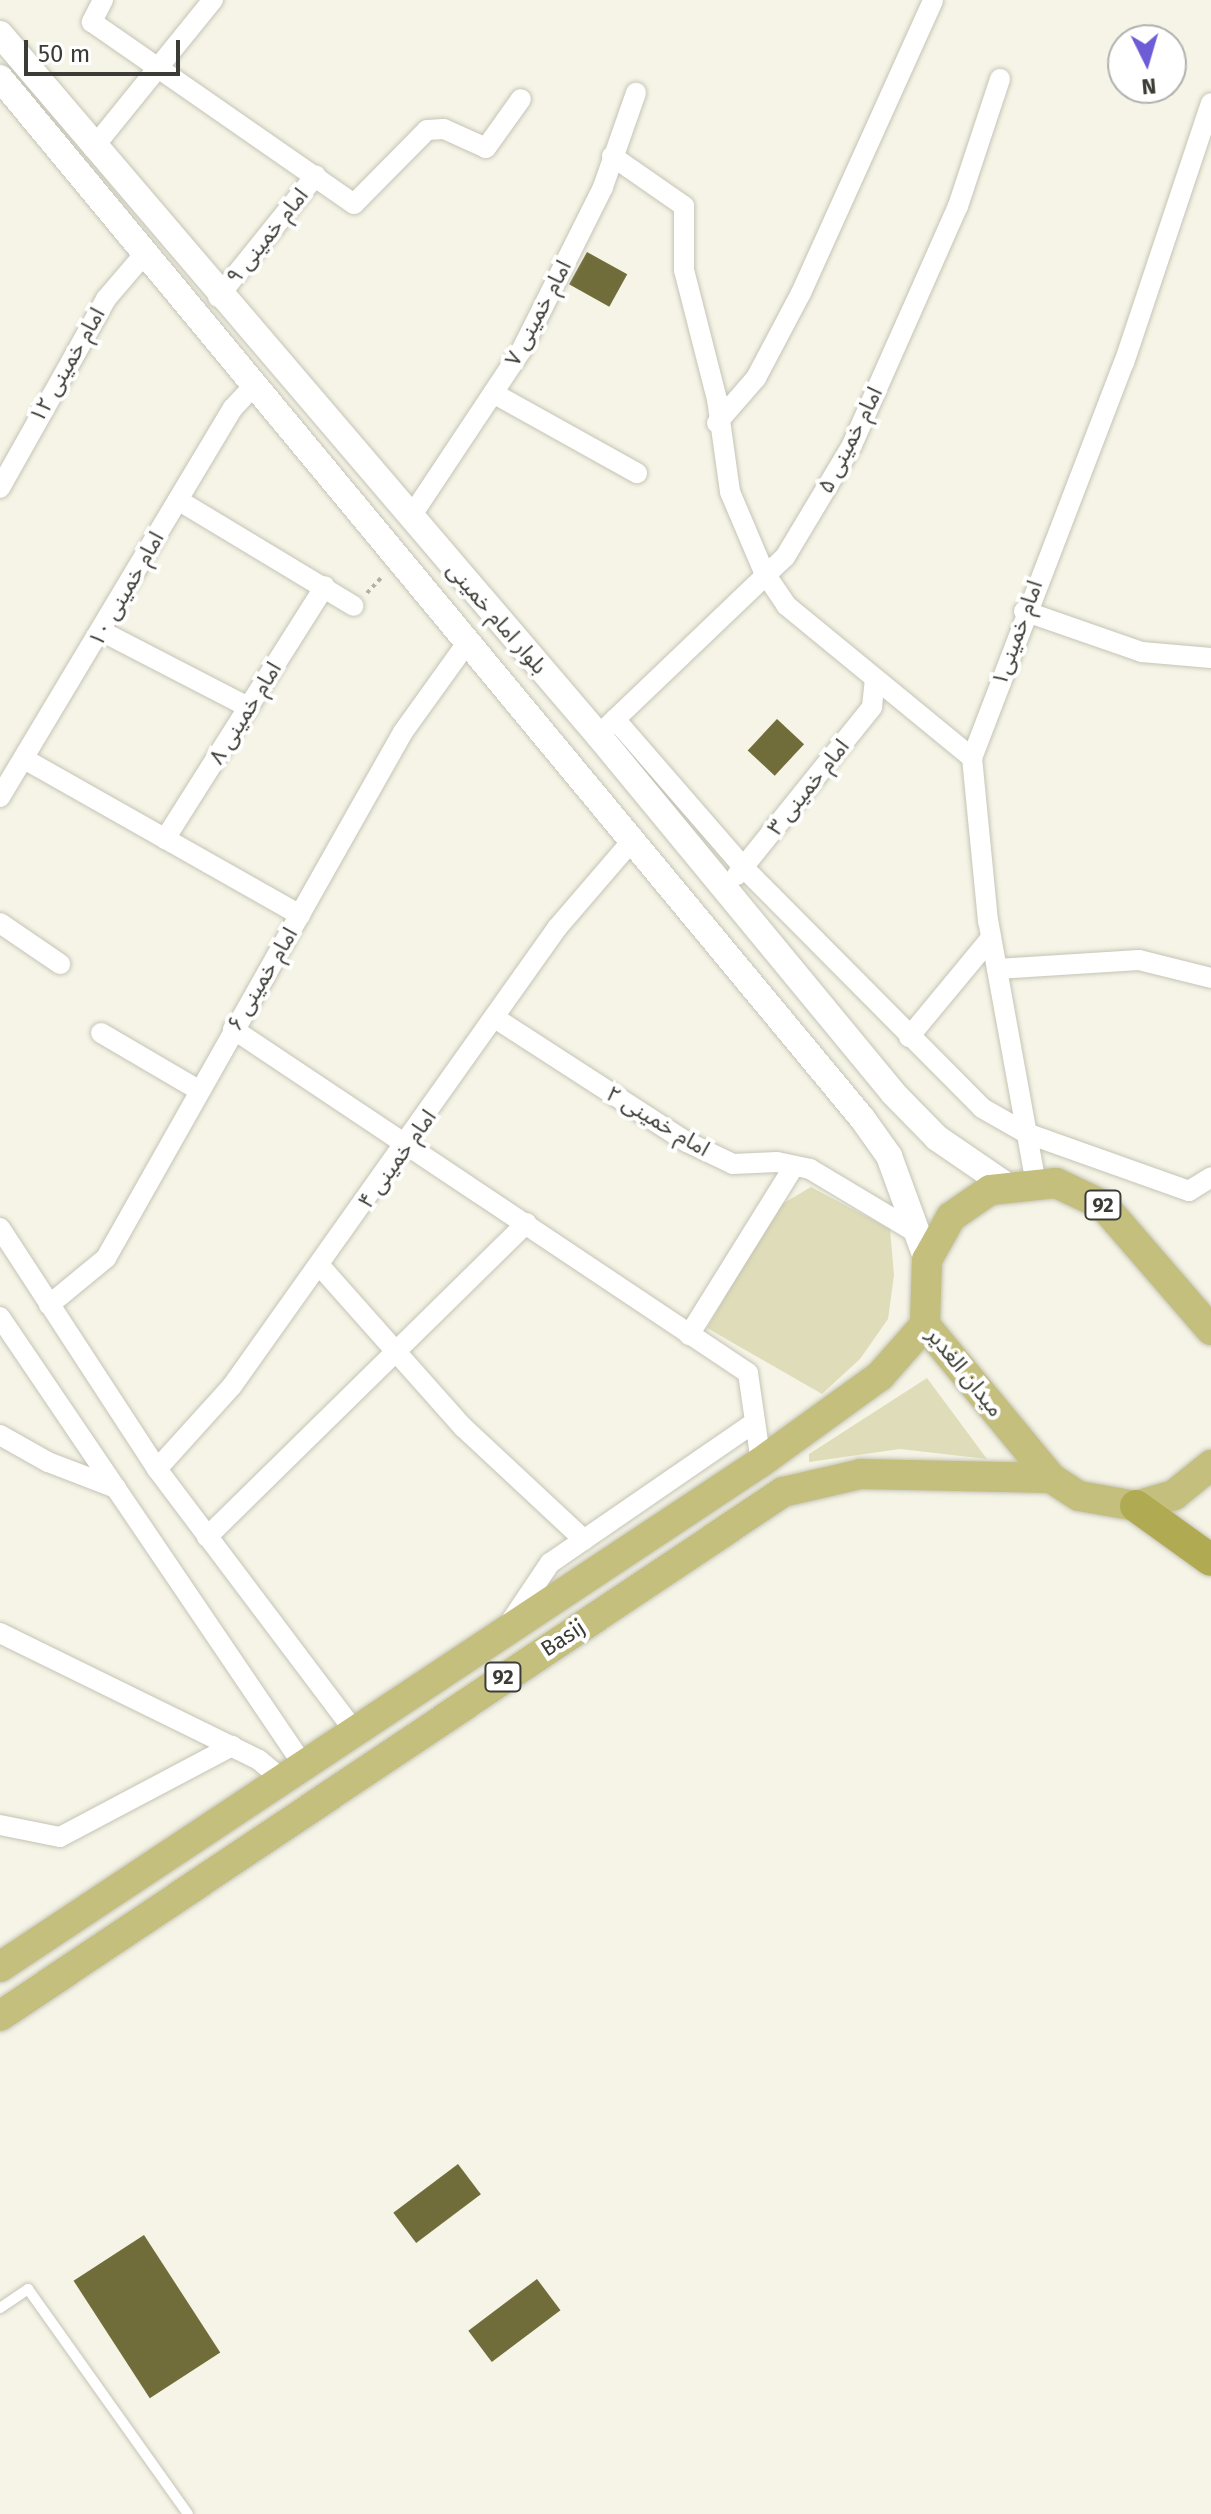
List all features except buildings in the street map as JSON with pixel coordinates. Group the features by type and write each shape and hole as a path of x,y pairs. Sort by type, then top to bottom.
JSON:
{"highway":[{"name":"92","path":"1136,1506 1211,1560"}],"main road":[{"name":"بلوار امام خمینی","path":"0,34 218,297 410,518 607,728 725,889 893,1093 937,1138 1021,1185"},
{"name":"بلوار امام خمینی","path":"0,78 147,251 630,843 862,1118 889,1156 922,1246"},
{"path":"272,404 294,384"},
{"name":"92","path":"1021,1185 1056,1183 1103,1205 1211,1330"},
{"name":"میدان الغدیر","path":"1021,1185 990,1190 951,1217 922,1246 925,1325 1051,1478 1079,1496 1136,1506 1174,1495 1211,1465"},
{"name":"Basij","path":"0,1967 761,1462 880,1376 925,1325"},
{"path":"761,1462 783,1492"},
{"name":"Basij","path":"0,2016 783,1492 861,1474 1051,1478"}],"street":[{"path":"103,0 92,22 155,70 316,175 354,204 427,130 444,129 486,148 521,99"},
{"path":"93,148 213,0"},
{"path":"717,423 756,378 801,293 933,0"},
{"name":"امام خمینی ۵","path":"607,728 764,572 785,557 852,445 958,206 1000,79"},
{"name":"امام خمینی ۷","path":"410,518 528,337 612,156 636,93"},
{"name":"امام خمینی۱","path":"1021,1185 1026,1133 991,938 972,758 1024,611 1124,363 1204,145 1211,103"},
{"path":"612,156 684,206 684,270 717,399 717,423 730,492 764,572 786,605 972,758"},
{"name":"امام خمینی ۹","path":"218,297 316,175"},
{"name":"امام خمینی ۱۲","path":"0,488 106,299 147,251"},
{"name":"امام خمینی ۱۰","path":"0,797 26,760 233,408 255,384"},
{"path":"493,393 637,473"},
{"path":"178,500 354,606"},
{"name":"امام خمینی ۸","path":"165,839 325,586"},
{"path":"1024,611 1142,652 1211,658"},
{"path":"101,631 248,707"},
{"name":"امام خمینی ۶","path":"49,1305 106,1258 197,1089 403,732 467,643"},
{"name":"امام خمینی ۳","path":"725,889 872,707 875,679"},
{"path":"607,728 982,1108 1026,1133 1189,1191 1211,1177"},
{"path":"26,760 300,915"},
{"name":"امام خمینی ۴","path":"157,1469 232,1386 409,1145 557,928 630,843"},
{"path":"0,923 60,964"},
{"path":"909,1037 991,938"},
{"path":"997,969 1139,960 1211,978"},
{"name":"امام خمینی ۲","path":"495,1018 687,1142 733,1164 794,1166 922,1246"},
{"path":"233,1029 748,1373 752,1424 761,1462"},
{"path":"101,1033 197,1089"},
{"path":"689,1335 794,1166"},
{"path":"207,1537 399,1355 526,1223"},
{"path":"0,1228 157,1469 355,1732"},
{"path":"320,1266 464,1428 584,1540"},
{"path":"0,1317 116,1488 293,1773"},
{"path":"502,1634 550,1563 752,1424"},
{"path":"0,1435 48,1462 116,1488"},
{"path":"0,1633 293,1773"},
{"path":"0,1825 60,1837 232,1746"}],"lane":[{"path":"0,2308 28,2289 188,2514"}],"path":[{"path":"354,606 398,559"}],"shaded area":[{"path":"811,1187 890,1229 894,1275 888,1319 860,1359 822,1394 707,1328 777,1207"},
{"path":"927,1378 987,1459 900,1449 809,1462 809,1454"}]}
